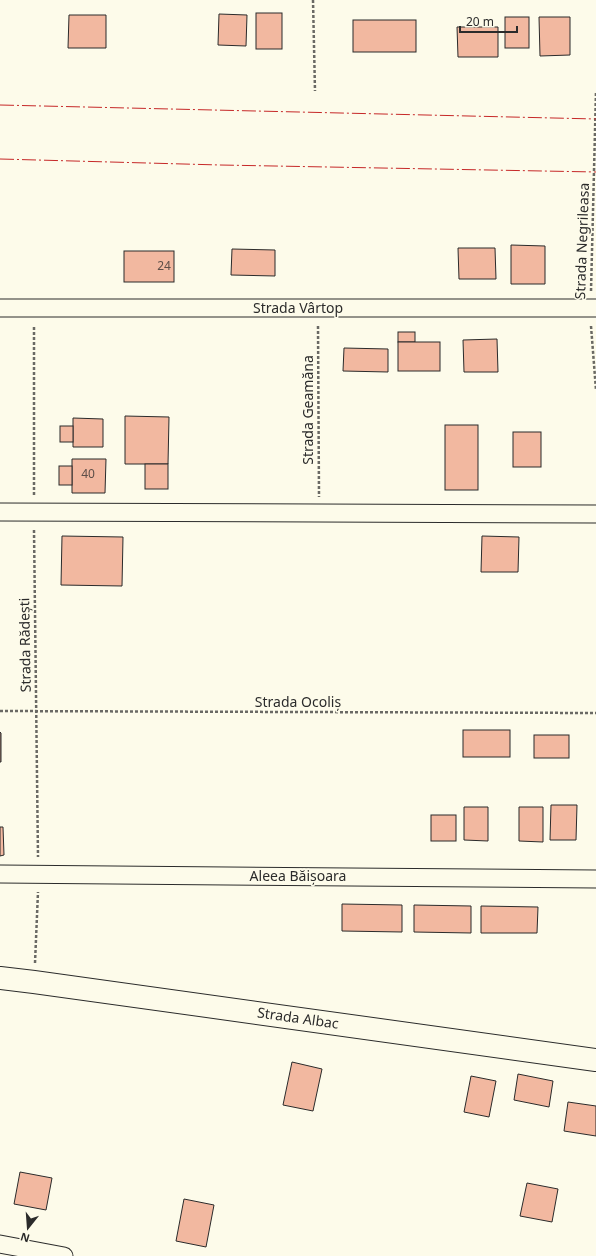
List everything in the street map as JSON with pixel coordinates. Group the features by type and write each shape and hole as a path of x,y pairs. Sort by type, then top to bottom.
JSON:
{"street":[{"name":"Strada Vârtop","path":"0,308 593,308"},
{"path":"0,512 596,514"},
{"name":"Aleea Băișoara","path":"0,874 596,879"},
{"name":"Strada Albac","path":"0,978 596,1060"},
{"path":"0,1244 64,1256"}],"path":[{"path":"313,0 315,91"},
{"name":"Strada Negrileasa","path":"596,91 593,308 596,390"},
{"name":"Strada Rădești","path":"34,308 34,512 38,874 34,982"},
{"name":"Strada Geamăna","path":"318,308 319,513"},
{"name":"Strada Ocoliș","path":"0,711 596,712"}],"building":[{"path":"256,13 282,13 282,49 256,49"},
{"path":"219,14 247,15 246,46 218,45"},
{"path":"69,15 106,15 106,48 68,48"},
{"path":"505,17 529,17 529,48 505,48"},
{"path":"539,17 570,17 570,55 540,56"},
{"path":"353,20 416,20 416,52 353,52"},
{"path":"457,27 498,27 498,57 458,57"},
{"path":"511,245 545,246 545,284 511,284"},
{"path":"458,248 495,248 496,279 459,279"},
{"path":"232,249 275,250 275,276 231,275"},
{"path":"124,251 174,251 174,282 124,282"},
{"path":"398,332 415,332 415,342 398,342"},
{"path":"497,339 498,372 464,372 463,340"},
{"path":"398,342 440,342 440,371 398,371"},
{"path":"344,348 388,349 388,372 343,371"},
{"path":"125,416 169,417 168,464 125,464"},
{"path":"73,418 103,419 103,447 73,447"},
{"path":"445,425 478,425 478,490 445,490"},
{"path":"60,426 73,426 73,442 60,442"},
{"path":"513,432 541,432 541,467 513,467"},
{"path":"72,459 106,459 105,493 72,493"},
{"path":"145,464 168,464 168,489 145,489"},
{"path":"59,466 72,466 72,485 59,485"},
{"path":"62,536 123,537 122,586 61,585"},
{"path":"482,536 519,537 518,572 481,572"},
{"path":"463,730 510,730 510,757 463,757"},
{"path":"0,732 1,733 1,762 0,762"},
{"path":"534,735 569,735 569,758 534,758"},
{"path":"551,805 577,805 576,840 550,840"},
{"path":"464,807 488,807 488,841 464,840"},
{"path":"519,807 543,807 543,842 519,841"},
{"path":"431,815 456,815 456,841 431,841"},
{"path":"0,827 3,827 4,855 0,856"},
{"path":"342,904 402,905 402,932 342,931"},
{"path":"414,905 471,906 471,933 414,932"},
{"path":"481,906 538,907 537,933 481,933"},
{"path":"292,1062 322,1069 313,1111 283,1105"},
{"path":"518,1074 553,1081 549,1107 514,1100"},
{"path":"471,1076 496,1081 489,1117 464,1112"},
{"path":"568,1102 596,1106 596,1136 564,1131"},
{"path":"20,1172 52,1178 46,1210 14,1204"},
{"path":"527,1183 558,1189 552,1222 520,1216"},
{"path":"184,1199 214,1205 206,1247 176,1241"}],"power":[{"path":"0,105 596,119"},
{"path":"0,159 220,165 596,172"}]}
